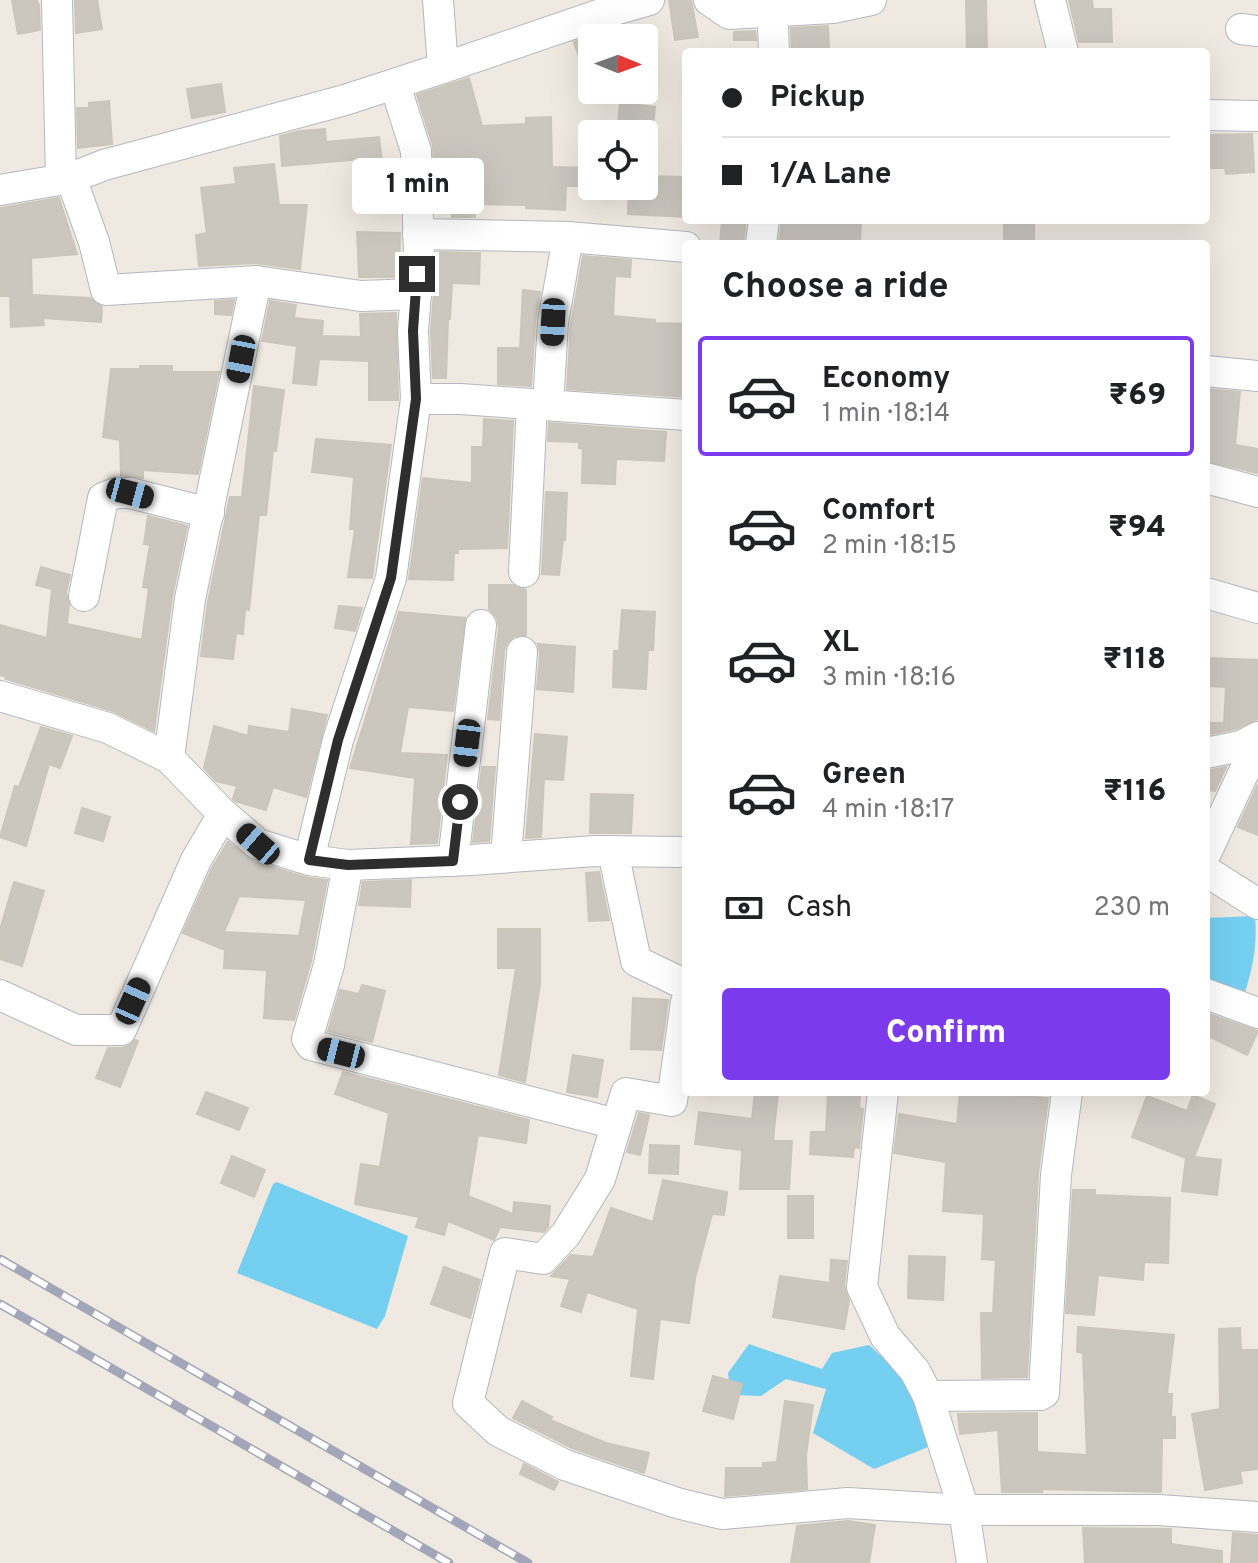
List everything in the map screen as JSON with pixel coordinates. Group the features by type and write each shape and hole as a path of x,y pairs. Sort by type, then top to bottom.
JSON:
{"street":[{"path":"57,0 66,179 94,242 106,290 256,281 361,296 416,294"},
{"path":"438,0 443,68"},
{"path":"0,190 66,179 104,165 395,85 649,0"},
{"path":"709,0 729,14 773,5 833,8 871,0"},
{"path":"1050,0 1062,48"},
{"path":"773,5 774,48"},
{"path":"309,860 338,740 391,578 416,399 413,331 418,234 416,151 395,85"},
{"path":"1210,115 1258,116"},
{"path":"418,234 568,237 682,247"},
{"path":"524,572 540,404 568,237"},
{"path":"169,758 190,599 256,281"},
{"path":"1210,371 1258,376"},
{"path":"416,399 682,415"},
{"path":"1210,479 1258,492"},
{"path":"84,596 103,498 116,493 130,493 209,513"},
{"path":"1210,594 1258,608"},
{"path":"453,861 481,625"},
{"path":"506,857 522,652"},
{"path":"0,696 108,728 169,758 223,814 258,844 309,860 348,865 613,851 682,852"},
{"path":"1210,752 1258,739"},
{"path":"1210,844 1258,739"},
{"path":"0,995 76,1030 121,1030 196,860 223,814"},
{"path":"613,851 636,961 682,983"},
{"path":"348,865 329,965 309,1026 307,1039 311,1045 616,1124"},
{"path":"1210,874 1258,904"},
{"path":"1210,995 1258,1013"},
{"path":"682,1030 672,1101 626,1093 600,1179 566,1234 543,1259 505,1253 468,1403 498,1431 565,1465 677,1503 722,1514 848,1503 964,1510 1159,1510 1258,1517"},
{"path":"883,1096 862,1287 885,1336 915,1371 928,1396 964,1510 972,1563"},
{"path":"928,1396 1044,1393 1056,1175 1066,1096"}],"water":[{"path":"1255,916 1253,962 1240,1007 1210,994 1210,918"},
{"path":"277,1182 408,1236 385,1316 377,1329 237,1273 273,1184"},
{"path":"749,1344 822,1369 832,1353 869,1345 905,1378 933,1445 874,1469 813,1433 826,1389 786,1379 761,1396 731,1395 728,1373"}],"building":[{"path":"12,0 36,0 40,30 18,34"},
{"path":"75,0 97,0 102,29 76,33"},
{"path":"669,0 691,0 698,37 675,40"},
{"path":"966,0 986,0 987,48 967,48"},
{"path":"1069,0 1092,0 1093,9 1111,9 1112,42 1079,42"},
{"path":"828,26 829,48 792,48 791,28"},
{"path":"755,31 756,40 734,40 734,32"},
{"path":"469,78 482,126 526,124 526,118 551,117 552,167 578,168 578,186 566,186 565,210 475,204 475,217 452,217 451,201 435,202 433,146 417,95"},
{"path":"221,84 225,112 192,118 187,89"},
{"path":"109,101 112,144 78,148 77,108 89,108 89,103"},
{"path":"620,104 655,107 654,120 618,120"},
{"path":"325,129 326,142 379,137 382,162 363,164 363,159 282,166 280,136"},
{"path":"1252,134 1254,172 1226,174 1225,168 1210,168 1210,135"},
{"path":"274,164 279,205 307,205 300,269 255,263 199,266 196,235 207,233 201,188 236,184 234,168"},
{"path":"399,176 399,197 380,197 379,177"},
{"path":"658,176 682,177 682,217 628,214 628,200 658,200"},
{"path":"59,198 77,254 31,258 32,295 90,298 102,307 101,322 43,318 44,325 11,327 10,296 0,296 0,208"},
{"path":"722,224 746,224 744,240 720,240"},
{"path":"782,224 861,224 860,240 780,240"},
{"path":"1004,224 1034,224 1034,240 1004,240"},
{"path":"357,232 400,233 399,277 359,277"},
{"path":"437,252 480,253 479,284 452,283 446,378 433,378 431,331"},
{"path":"583,256 631,260 630,277 615,276 613,316 682,324 682,397 567,389 571,324"},
{"path":"523,290 540,292 531,386 498,384 498,348 520,348"},
{"path":"234,300 231,315 215,314 215,301"},
{"path":"270,301 296,305 294,318 323,321 322,336 361,337 360,314 396,313 398,400 369,400 369,361 319,359 316,385 293,383 297,346 262,341"},
{"path":"140,366 172,366 172,372 219,372 198,474 143,470 143,478 121,475 120,440 103,437 111,369 140,369"},
{"path":"254,386 284,390 266,515 259,515 249,610 245,609 243,634 236,633 233,659 201,656 208,602 230,497 242,497"},
{"path":"1210,389 1240,392 1235,445 1258,449 1258,473 1210,462"},
{"path":"484,419 513,421 507,548 458,549 458,553 454,553 453,580 409,579 423,478 472,483 472,447 483,447"},
{"path":"549,423 666,432 664,461 616,459 615,484 582,483 583,449 579,448 579,442 548,441"},
{"path":"316,439 391,445 372,578 348,577 355,529 350,529 354,477 312,472"},
{"path":"546,492 567,493 565,540 559,575 542,574"},
{"path":"148,516 187,526 172,597 154,731 113,711 0,675 0,625 47,638 52,589 36,585 41,567 70,575 66,593 69,604 67,624 142,640 149,588 143,587 150,545 144,544"},
{"path":"489,585 512,585 526,590 526,635 514,636 504,650 499,720 488,719 499,627 497,617 489,609"},
{"path":"339,606 362,608 355,631 335,628"},
{"path":"622,610 655,612 653,650 648,650 646,689 613,687 614,651 619,651"},
{"path":"399,612 465,618 453,711 408,707 400,753 447,755 437,843 411,844 415,778 350,768"},
{"path":"538,644 575,647 573,692 537,689"},
{"path":"1210,658 1258,660 1258,719 1235,729 1210,734 1210,723 1224,723 1226,687 1210,686"},
{"path":"292,709 327,715 306,797 273,787 266,810 235,801 237,786 216,781 204,768 214,726 248,736 249,726 289,732"},
{"path":"41,727 72,736 60,768 49,764 26,846 0,837 15,786 19,787"},
{"path":"535,734 567,737 563,780 544,779 541,837 526,838"},
{"path":"482,767 495,767 489,841 473,842"},
{"path":"1226,767 1215,791 1210,790 1210,770"},
{"path":"1258,784 1258,835 1238,827"},
{"path":"591,794 633,795 631,833 590,833"},
{"path":"82,808 110,817 103,841 75,833"},
{"path":"228,842 253,861 304,877 327,880 311,961 294,1020 264,1018 267,970 224,968 225,950 183,933 212,868","holes":["239,896 306,900 299,936 224,932"]},
{"path":"599,872 609,920 589,921 586,873"},
{"path":"411,880 410,907 359,905 363,882"},
{"path":"14,882 44,891 22,966 0,959 0,930"},
{"path":"498,929 540,929 540,984 525,1082 499,1075 516,968 498,968"},
{"path":"362,985 385,991 372,1042 328,1031 340,990 359,994"},
{"path":"633,998 668,1000 661,1050 631,1049"},
{"path":"1210,1014 1258,1031 1247,1055 1210,1037"},
{"path":"138,1041 120,1087 96,1078 108,1048 122,1048"},
{"path":"573,1055 603,1060 597,1097 567,1092"},
{"path":"343,1072 529,1120 526,1143 478,1135 468,1196 513,1214 514,1202 550,1206 548,1227 544,1232 500,1227 494,1240 448,1221 444,1235 416,1227 419,1217 355,1204 361,1164 380,1167 389,1113 335,1094"},
{"path":"206,1092 248,1108 239,1130 197,1114"},
{"path":"755,1096 778,1096 773,1141 792,1141 789,1189 740,1189 742,1150 695,1144 699,1112 752,1119"},
{"path":"828,1096 860,1096 859,1108 863,1109 859,1148 854,1147 853,1157 810,1154 811,1132 826,1132"},
{"path":"960,1096 1048,1098 1038,1174 1027,1377 982,1378 981,1313 993,1313 996,1260 982,1259 984,1214 943,1211 946,1162 894,1153 899,1114 957,1124"},
{"path":"1147,1096 1187,1111 1193,1096 1215,1104 1194,1157 1221,1160 1217,1195 1182,1191 1186,1158 1132,1137"},
{"path":"639,1113 649,1115 640,1155 627,1152"},
{"path":"650,1145 679,1146 678,1174 649,1173"},
{"path":"232,1156 265,1170 254,1197 221,1183"},
{"path":"663,1180 727,1192 724,1215 712,1214 695,1278 689,1323 660,1319 653,1379 631,1376 638,1309 587,1292 581,1312 561,1306 570,1279 551,1276 571,1255 593,1257 611,1208 653,1222"},
{"path":"1073,1190 1095,1190 1095,1195 1170,1198 1168,1263 1144,1262 1143,1280 1098,1275 1094,1315 1066,1313"},
{"path":"788,1196 813,1196 813,1238 788,1238"},
{"path":"909,1256 945,1257 943,1300 908,1298"},
{"path":"831,1260 847,1261 844,1286 849,1301 844,1329 773,1317 780,1276 830,1283"},
{"path":"444,1267 480,1280 470,1318 431,1304"},
{"path":"1078,1327 1174,1335 1167,1394 1172,1394 1171,1417 1175,1417 1175,1438 1162,1438 1161,1492 1041,1489 1042,1492 1002,1492 998,1430 960,1434 958,1414 1037,1413 1037,1452 1087,1455 1083,1353 1077,1352"},
{"path":"1240,1328 1241,1350 1258,1350 1258,1469 1240,1471 1242,1483 1205,1490 1192,1414 1220,1409 1219,1329"},
{"path":"713,1376 742,1384 733,1419 703,1411"},
{"path":"522,1401 552,1417 550,1420 606,1443 649,1453 644,1473 572,1448 513,1418"},
{"path":"785,1401 813,1405 806,1455 807,1489 725,1496 726,1468 763,1468 763,1463 777,1462"},
{"path":"524,1464 558,1482 554,1490 520,1474"},
{"path":"848,1521 875,1525 869,1563 791,1563 797,1526"},
{"path":"1083,1528 1171,1529 1171,1544 1222,1551 1222,1563 1085,1563"},
{"path":"1233,1533 1258,1535 1258,1563 1231,1563"}],"railway":[{"path":"0,1259 528,1563"},
{"path":"0,1304 449,1563"}],"route":[{"path":"417,274 413,331 416,399 391,578 338,740 309,860 348,865 453,861 460,802"}]}
